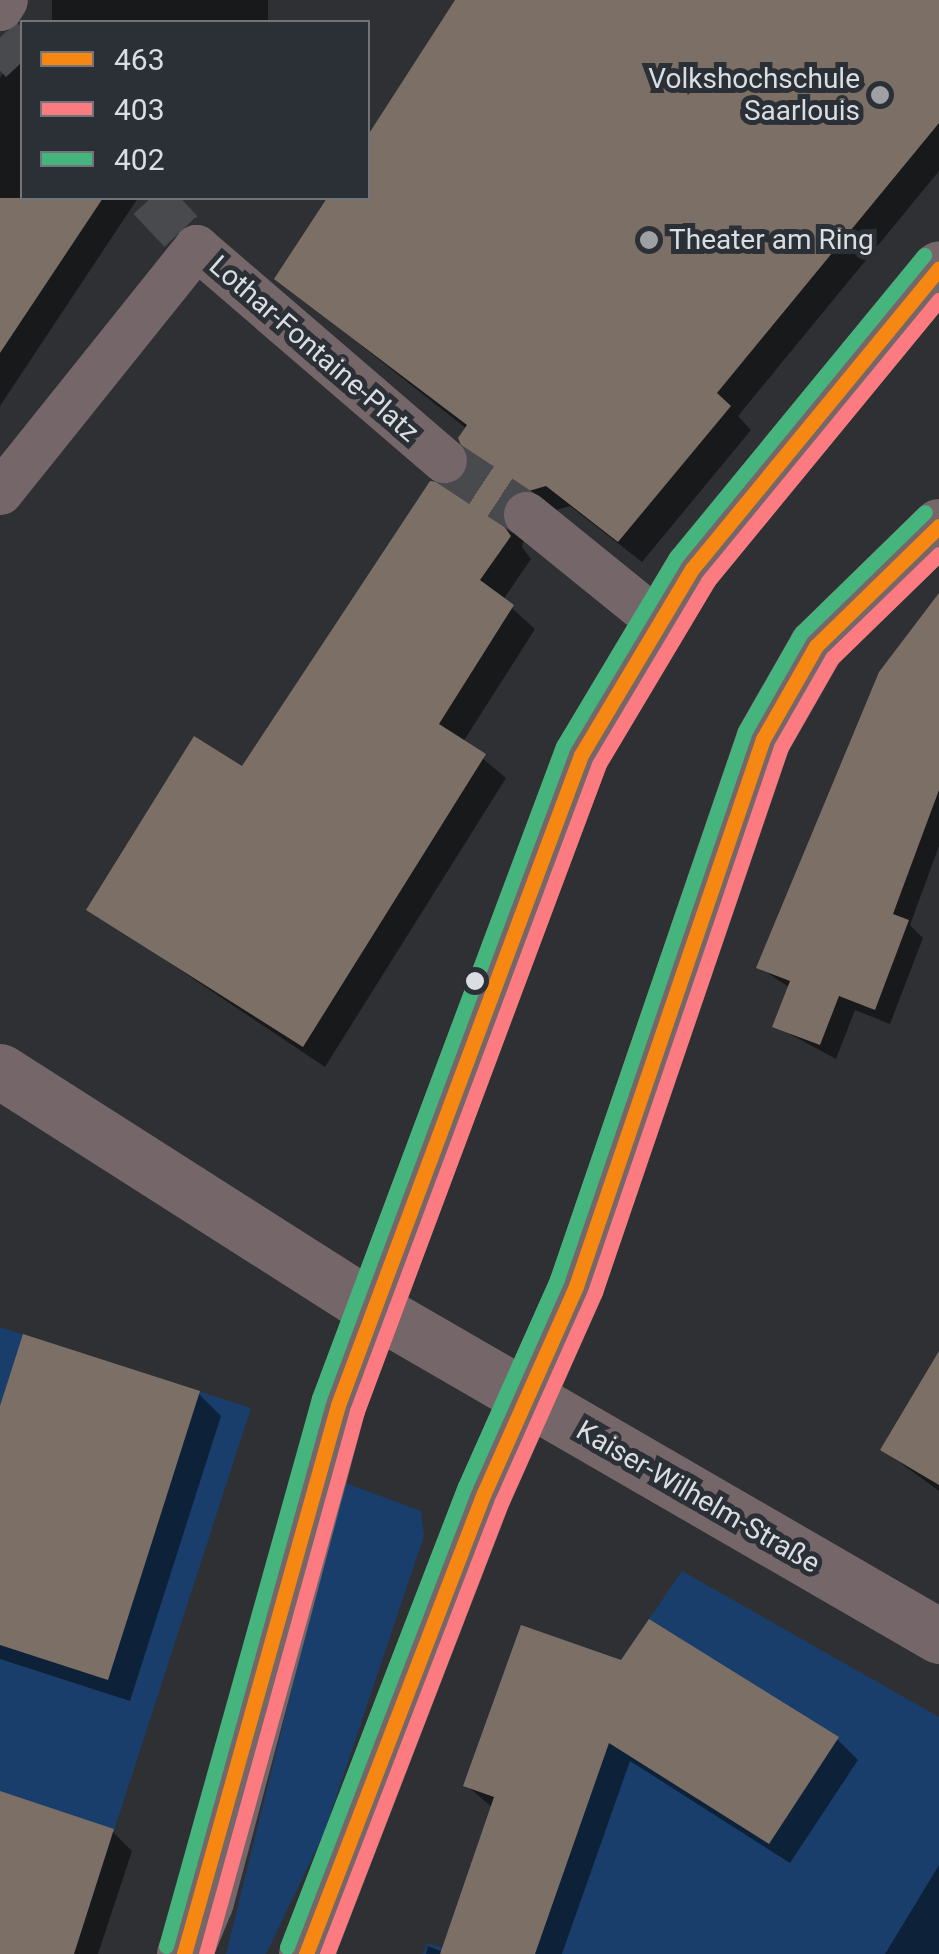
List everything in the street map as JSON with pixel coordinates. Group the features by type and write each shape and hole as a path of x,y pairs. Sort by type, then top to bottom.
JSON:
{"street":[{"path":"0,8 5,0"},
{"name":"Lothar-Fontaine-Platz","path":"0,492 196,247 444,460"},
{"path":"184,1954 372,1308 581,755 658,620 939,268"},
{"path":"526,514 658,620"},
{"path":"306,1954 640,1110 763,739 816,646 939,526"},
{"name":"Kaiser-Wilhelm-Straße","path":"0,1071 372,1308 939,1636"}],"shaded area":[{"path":"0,1327 251,1408 74,1954 0,1954"},
{"path":"343,1482 421,1511 424,1536 324,1833 266,1954 226,1954"},
{"path":"682,1571 939,1717 939,1954 423,1954 427,1943 442,1948 494,1797 463,1786 521,1625 621,1660"}],"building":[{"path":"455,0 939,0 939,123 717,393 731,406 618,542 546,486 505,498 501,522 511,536 480,580 514,605 439,724 486,754 303,1047 86,910 194,736 242,766 430,481 454,484 470,466 458,438 467,425 274,279 326,200 370,200 370,132"},
{"path":"0,198 102,200 0,353"},
{"path":"939,593 939,790 893,914 909,920 875,1010 839,996 820,1045 772,1027 790,981 756,968 879,672"},
{"path":"23,1334 200,1391 108,1680 0,1645 0,1406"},
{"path":"939,1351 939,1485 880,1450"},
{"path":"649,1619 839,1737 769,1844 609,1743 535,1954 440,1954 494,1797 463,1786 521,1625 621,1660"},
{"path":"0,1791 114,1829 74,1954 0,1954"}],"tunnel":[{"path":"0,37 20,59"},
{"path":"152,200 196,247"},
{"path":"444,460 526,514"}],"transit line":[{"name":"402","path":"166,1946 319,1398 563,746 676,557 924,255"},
{"name":"463","path":"184,1954 338,1405 581,755 692,569 939,268"},
{"name":"403","path":"206,1954 357,1411 599,764 708,581 939,300"},
{"name":"402","path":"287,1947 465,1486 557,1279 745,731 801,633 925,512"},
{"name":"463","path":"306,1954 484,1493 576,1286 763,739 816,646 939,526"},
{"name":"403","path":"327,1954 502,1501 595,1292 781,747 832,658 939,554"}],"place":[{"name":"Volkshochschule Saarlouis","path":"880,95"},
{"name":"Theater am Ring","path":"649,240"}]}
